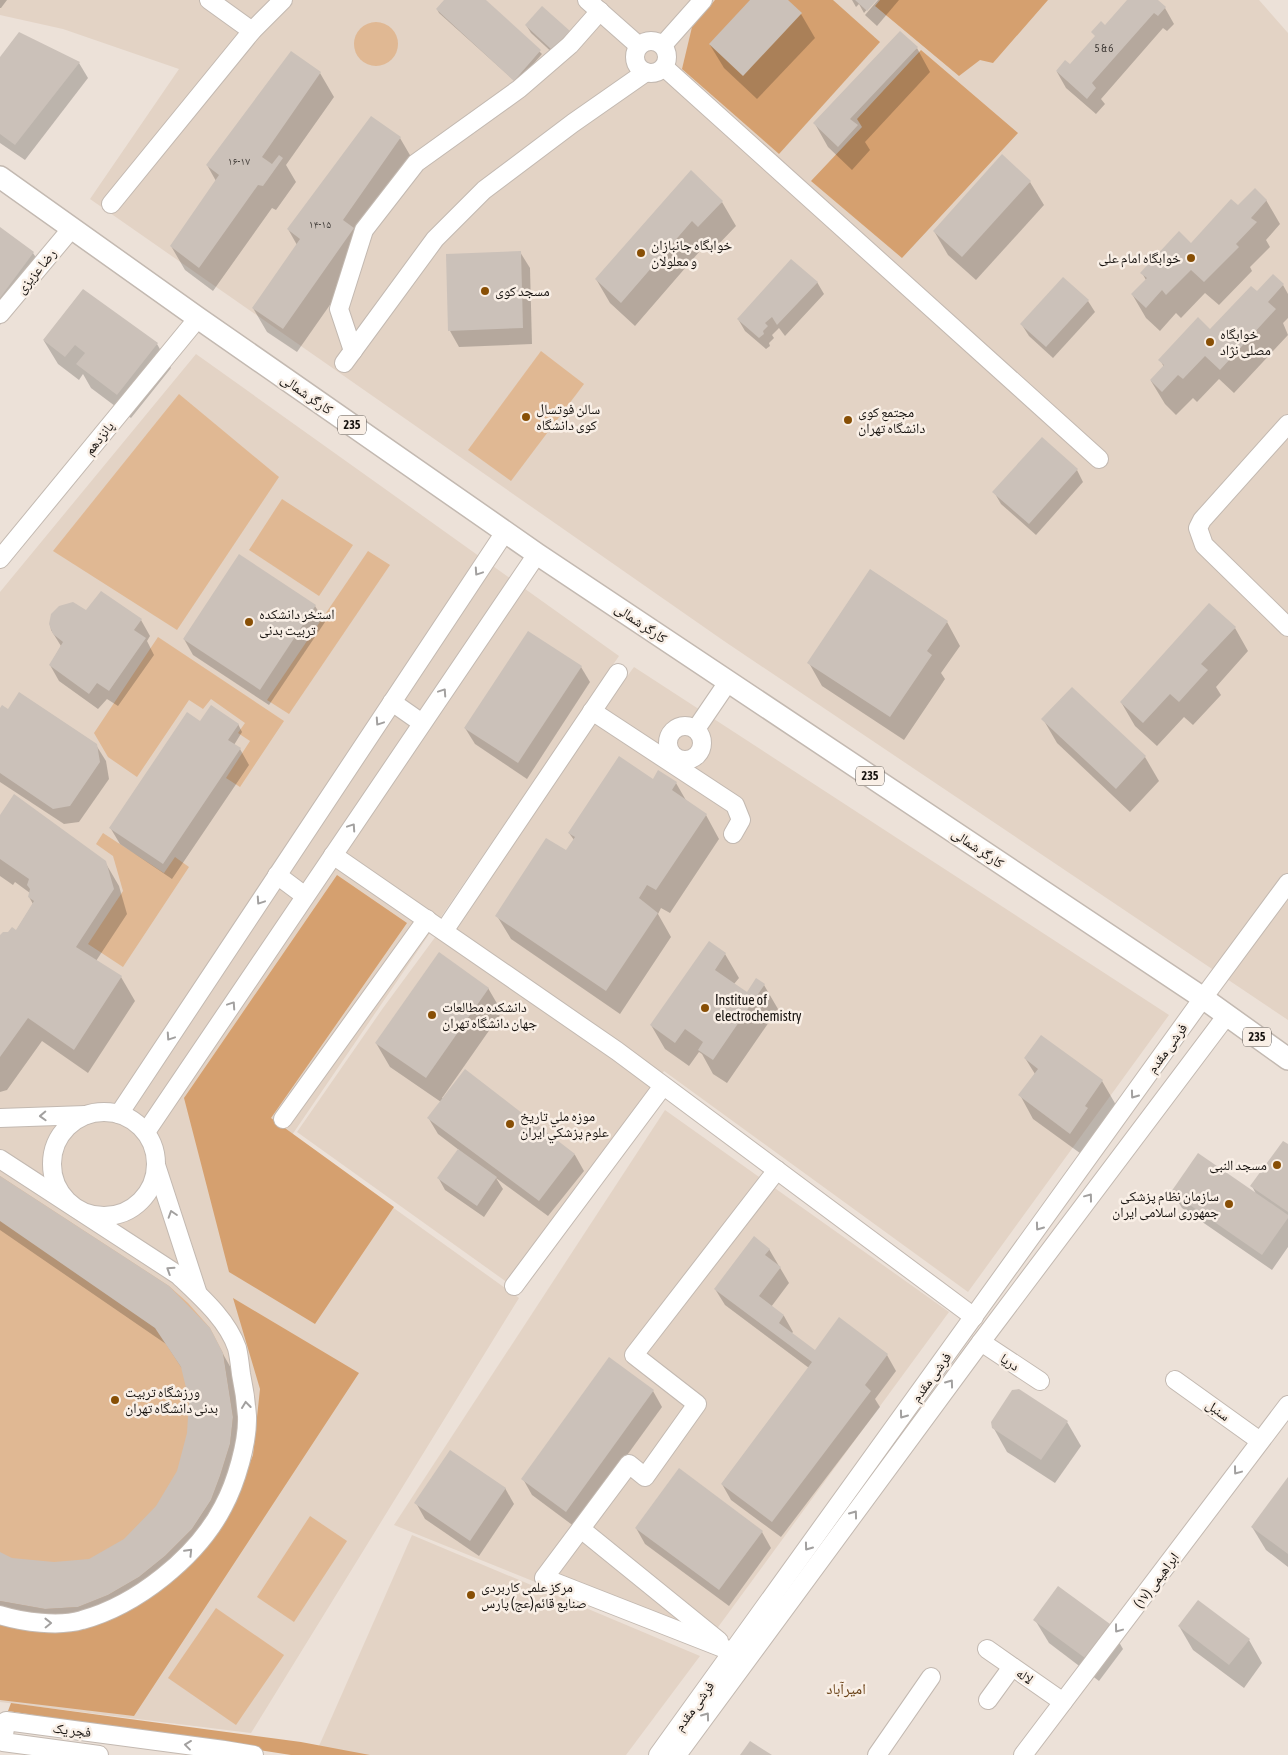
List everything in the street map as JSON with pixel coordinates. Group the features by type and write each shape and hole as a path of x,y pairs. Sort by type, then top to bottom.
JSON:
{"main road":[{"name":"کارگر شمالی","path":"0,177 198,318 537,554 1203,998 1288,1059"}],"street":[{"path":"209,0 252,31"},
{"path":"111,204 252,31 283,0"},
{"path":"664,45 703,0"},
{"path":"639,46 594,6 570,45 519,89 416,163 364,230 339,309 348,357 435,239 484,190 573,123 646,72"},
{"path":"648,40 664,45 668,55 664,68 657,72 646,72 637,66 635,55 639,46 648,40"},
{"path":"664,68 1099,459"},
{"name":"رضا عزیزی","path":"0,314 72,228"},
{"name":"پانزدهم","path":"0,559 198,318"},
{"path":"1288,424 1202,520 1198,528 1204,545 1288,627"},
{"path":"119,1114 505,532"},
{"path":"146,1132 537,554"},
{"path":"444,931 618,673"},
{"path":"696,729 728,682"},
{"path":"392,702 422,723"},
{"path":"592,711 674,761 735,806 741,820 732,834"},
{"path":"680,726 691,726 696,729 702,739 701,750 698,755 687,760 674,761 668,744 671,733 680,726"},
{"path":"332,855 617,1051 974,1317"},
{"path":"277,875 305,896"},
{"name":"فرشی مقدم","path":"658,1755 1203,998 1288,883"},
{"path":"283,1119 427,919"},
{"name":"فرشی مقدم","path":"677,1755 981,1342 1227,1015"},
{"path":"514,1286 663,1086"},
{"path":"0,1118 86,1115 102,1112 119,1114 134,1121 146,1132 153,1146 156,1164 198,1293"},
{"path":"86,1115 72,1123 60,1135 54,1150 52,1166 55,1182 64,1198 78,1209 95,1215 113,1215 130,1209 144,1198 153,1182 156,1164"},
{"path":"0,1159 178,1275 198,1293 222,1320 237,1348 247,1417 244,1447 224,1506 203,1538 175,1566 148,1588 114,1608 81,1621 44,1624 0,1615"},
{"path":"733,1652 544,1578 629,1464 645,1477 696,1404 634,1354 777,1170"},
{"name":"دریا","path":"981,1342 1040,1382"},
{"name":"سنبل","path":"1175,1380 1260,1441"},
{"name":"ابراهیمی (۱۷)","path":"1023,1755 1288,1405"},
{"path":"581,1529 733,1652"},
{"name":"لاله","path":"987,1649 1063,1702"},
{"path":"988,1700 1012,1667"},
{"path":"877,1755 932,1677"},
{"name":"فجر یک","path":"99,1755 1,1742 6,1721 254,1755"}],"shaded area":[{"name":"مجتمع کوی دانشگاه تهران","path":"0,0 1259,0 1288,33 1288,1020 724,641 90,199 179,69 63,29 0,15"},
{"path":"715,0 833,0 880,42 779,154 682,69 692,27"},
{"path":"880,0 1048,0 993,63 980,60 959,76 875,6"},
{"path":"376,22 388,26 394,32 398,44 394,56 388,62 376,66 364,62 358,56 354,44 358,32 364,26"},
{"path":"921,50 1018,133 902,258 811,181 862,127 857,119"},
{"name":"سالن فوتسال کوی دانشگاه","path":"541,351 584,384 511,481 468,450"},
{"path":"196,354 619,656 292,1135 519,1298 251,1733 0,1702 0,592"},
{"path":"179,394 279,477 177,630 53,551"},
{"path":"282,499 353,545 319,596 249,550"},
{"path":"368,551 390,565 289,714 267,700"},
{"path":"158,637 284,721 240,787 226,778 250,741 238,733 245,723 211,699 203,709 189,700 137,777 108,757 94,733"},
{"path":"634,667 1169,1015 968,1292 664,1071 508,1283 297,1132 383,1008"},
{"path":"103,833 164,873 175,857 189,867 123,967 88,944 123,891 113,856 96,844"},
{"path":"337,875 407,923 271,1118 394,1207 315,1324 229,1272 184,1098"},
{"path":"665,1110 949,1312 702,1649 394,1525"},
{"name":"ورزشگاه تربیت بدنی دانشگاه تهران","path":"0,1176 169,1286 188,1303 210,1328 223,1353 233,1417 230,1444 211,1500 192,1529 165,1556 139,1577 108,1595 78,1607 45,1609 0,1601"},
{"path":"233,1298 359,1373 134,1716 0,1700 0,1624 52,1631 194,1558 231,1512 253,1455 260,1389"},
{"path":"310,1516 347,1541 294,1622 257,1597"},
{"name":"مرکز علمی کاربردی صنایع قائم(عج) پارس","path":"412,1535 700,1656 626,1755 359,1755 319,1746"},
{"path":"216,1608 284,1655 236,1725 168,1678"},
{"path":"11,1703 301,1742 370,1755 291,1755 8,1711"}],"building":[{"path":"444,0 486,0 541,50 514,81 436,9"},
{"path":"750,0 788,0 802,13 743,76 709,44"},
{"path":"855,0 877,0 867,11"},
{"path":"1127,0 1158,0 1166,7 1158,16 1154,13 1092,83 1096,88 1087,99 1056,71 1065,60 1070,64 1095,36 1091,32 1101,21 1105,25"},
{"path":"542,6 570,31 552,50 525,25"},
{"path":"900,31 918,47 850,119 858,125 838,147 813,123"},
{"path":"19,32 80,62 15,145 0,134 0,57"},
{"path":"291,51 321,72 262,157 272,164 279,155 283,158 263,186 258,185 199,268 170,246 219,175 206,165"},
{"path":"371,116 401,137 343,220 354,228 283,329 252,308 300,239 287,229"},
{"path":"1002,154 1031,181 962,257 933,231"},
{"name":"خوابگاه جانبازان و معلولان","path":"691,170 723,201 698,227 692,221 621,303 595,279"},
{"name":"خوابگاه امام علی","path":"1255,188 1267,200 1251,218 1257,222 1236,244 1239,247 1204,282 1191,270 1166,295 1162,290 1146,308 1131,294 1147,278 1140,273 1179,231 1191,243 1231,199 1238,205"},
{"path":"0,227 34,252 0,298"},
{"name":"مسجد کوی","path":"521,251 523,328 448,331 446,254"},
{"path":"791,259 818,282 777,325 772,317 765,323 768,326 763,331 764,334 759,338 737,319"},
{"name":"خوابگاه مصلی نژاد","path":"1273,274 1284,284 1268,302 1276,309 1220,370 1205,356 1183,379 1178,375 1162,392 1150,380 1164,365 1158,360 1198,317 1210,329 1251,286 1257,291"},
{"path":"1063,277 1089,300 1046,347 1020,324"},
{"path":"83,289 158,343 117,395 76,364 85,353 75,345 65,357 43,340"},
{"path":"1042,437 1078,469 1029,524 992,492"},
{"name":"استخر دانشکده تربیت بدنی","path":"239,554 316,605 260,690 183,639"},
{"path":"870,569 948,621 927,651 932,655 890,717 807,663"},
{"path":"101,591 142,619 134,630 146,638 109,691 97,683 89,694 49,665 63,642 53,634 49,624 51,614 59,606 73,602 86,610"},
{"path":"1209,603 1236,627 1201,664 1208,670 1179,702 1170,694 1143,723 1120,702"},
{"path":"528,631 582,666 518,763 464,728"},
{"path":"1072,687 1146,756 1116,789 1041,719"},
{"path":"19,692 97,744 100,762 70,806 53,809 0,773 0,708 2,705 8,709"},
{"path":"211,705 239,724 228,740 241,748 163,864 109,828 187,712 200,721"},
{"path":"619,756 653,779 658,770 677,782 672,790 707,814 656,890 647,885 639,898 658,913 606,991 495,916 546,838 566,850 575,837 568,833"},
{"path":"14,794 106,861 114,889 76,947 122,976 74,1050 28,1018 0,1057 0,935 3,932 8,932 12,927 16,930 34,901 28,897 30,889 27,885 29,879 0,859 0,815"},
{"name":"Institue of electrochemistry","path":"709,941 726,953 715,970 747,992 756,978 765,984 713,1060 698,1050 703,1042 685,1029 675,1043 650,1025"},
{"name":"دانشکده مطالعات جهان دانشگاه تهران","path":"439,952 489,988 426,1078 375,1043"},
{"path":"1041,1035 1103,1080 1085,1106 1088,1108 1070,1134 1018,1095 1038,1069 1024,1058"},
{"path":"465,1069 575,1154 539,1201 427,1118"},
{"name":"مسجد النبی","path":"1283,1141 1288,1144 1288,1212 1250,1186"},
{"path":"458,1149 497,1177 477,1206 437,1178"},
{"name":"سازمان نظام پزشکی جمهوری اسلامی ایران","path":"1198,1153 1288,1215 1288,1218 1262,1255 1171,1192"},
{"path":"0,1176 169,1286 210,1328 223,1353 233,1417 230,1444 211,1500 192,1529 165,1556 139,1577 108,1595 78,1607 45,1609 0,1601 0,1552 12,1558 54,1562 89,1559 124,1539 156,1506 177,1471 187,1433 189,1400 181,1367 155,1328 0,1221"},
{"path":"754,1236 770,1249 765,1255 781,1267 759,1296 784,1315 779,1323 815,1350 839,1317 888,1354 865,1385 871,1391 772,1522 721,1484 812,1362 714,1289"},
{"path":"609,1357 654,1390 566,1512 521,1479"},
{"path":"1019,1389 1068,1421 1041,1460 992,1428 991,1422 1012,1390"},
{"path":"450,1450 506,1488 470,1541 414,1503"},
{"path":"679,1468 763,1531 719,1590 635,1528"},
{"path":"1288,1477 1288,1554 1251,1527"},
{"path":"1058,1586 1110,1624 1085,1658 1033,1620"},
{"path":"1198,1600 1250,1639 1229,1665 1178,1626"},
{"path":"750,1741 772,1755 740,1755"}],"place":[{"name":"خوابگاه جانبازان و معلولان","path":"641,253"},
{"name":"خوابگاه امام علی","path":"1191,258"},
{"name":"مسجد کوی","path":"485,291"},
{"name":"خوابگاه مصلی نژاد","path":"1210,342"},
{"name":"سالن فوتسال کوی دانشگاه","path":"526,417"},
{"name":"مجتمع کوی دانشگاه تهران","path":"848,420"},
{"name":"استخر دانشکده تربیت بدنی","path":"249,622"},
{"name":"Institue of electrochemistry","path":"705,1008"},
{"name":"دانشکده مطالعات جهان دانشگاه تهران","path":"432,1015"},
{"name":"موزه ملي تاريخ علوم پزشكي ايران","path":"510,1124"},
{"name":"مسجد النبی","path":"1277,1165"},
{"name":"سازمان نظام پزشکی جمهوری اسلامی ایران","path":"1229,1204"},
{"name":"ورزشگاه تربیت بدنی دانشگاه تهران","path":"115,1400"},
{"name":"مرکز علمی کاربردی صنایع قائم(عج) پارس","path":"471,1595"}],"district":[{"name":"امیرآباد","path":"846,1688"}]}
